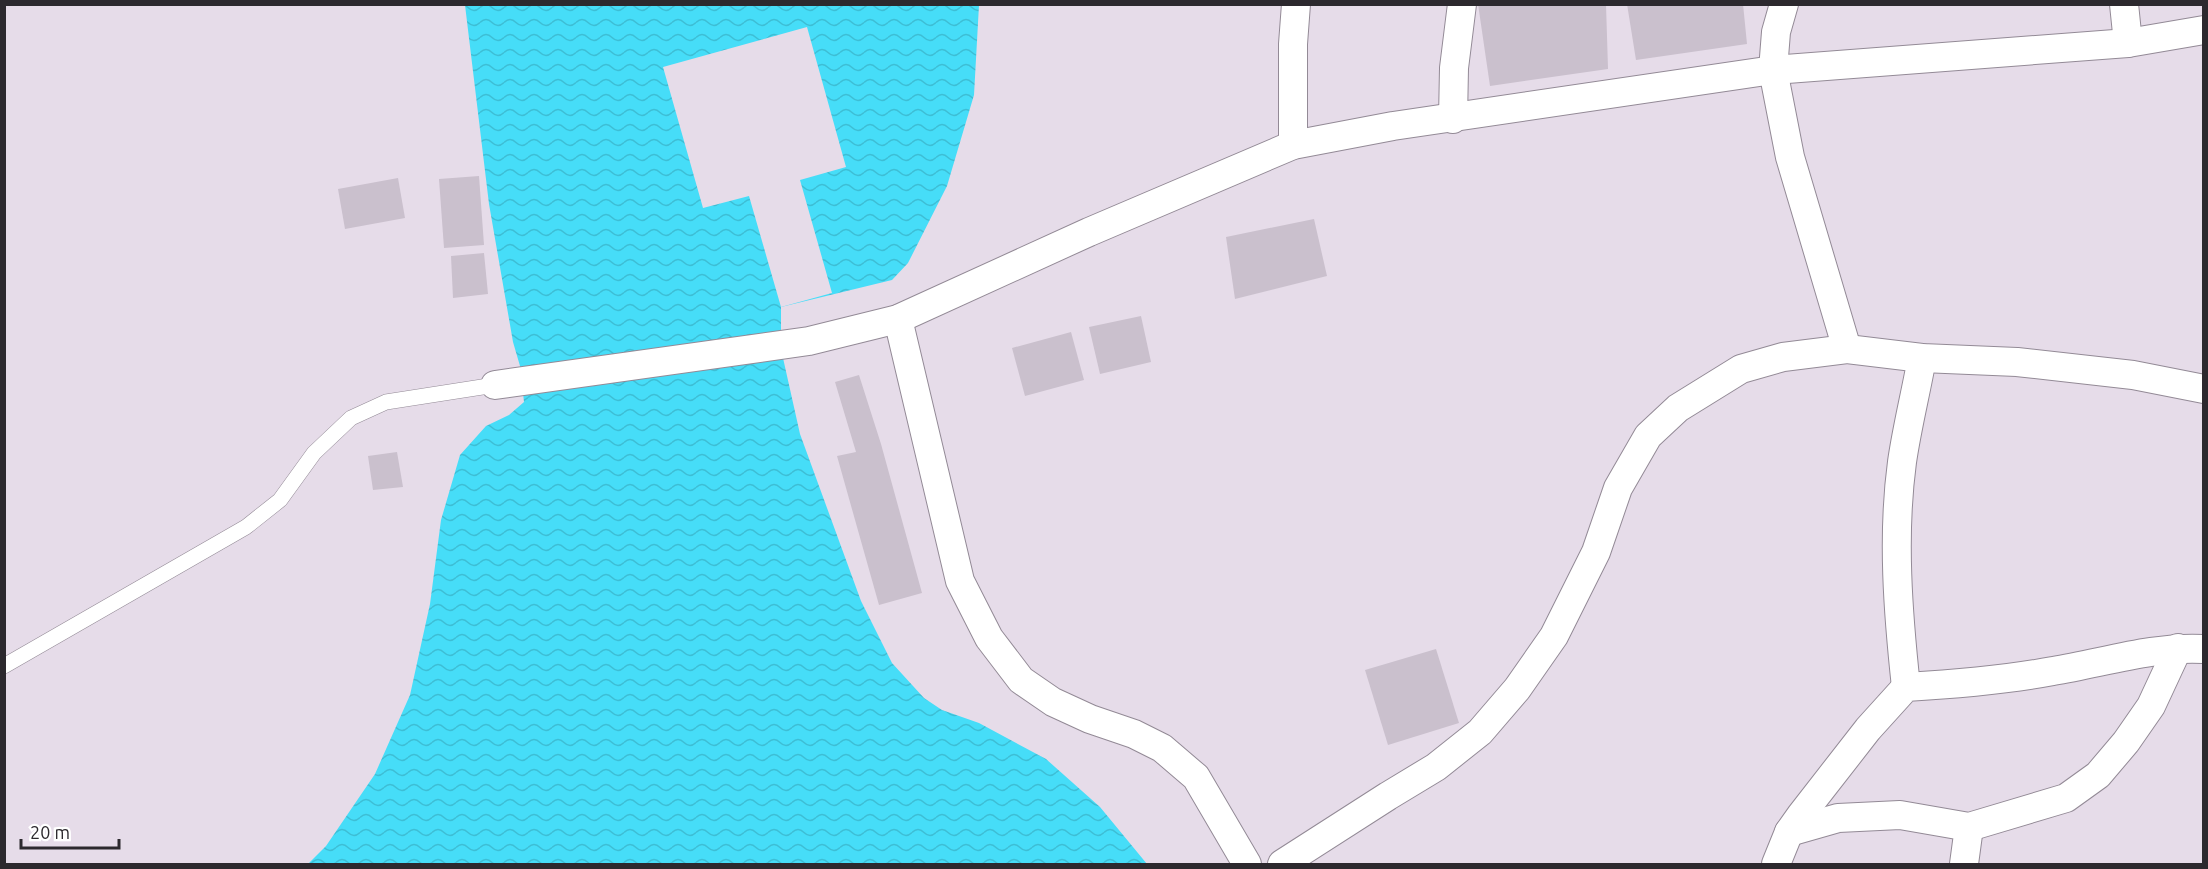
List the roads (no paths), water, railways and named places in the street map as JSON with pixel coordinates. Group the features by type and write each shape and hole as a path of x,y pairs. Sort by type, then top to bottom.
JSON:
{"street":[{"path":"1293,145 1293,44 1296,4"},
{"path":"1453,118 1454,68 1462,4"},
{"path":"1784,4 1776,32 1773,70 1790,157 1847,349"},
{"path":"2124,4 2128,43"},
{"path":"495,385 809,341 898,319 1089,232 1293,145 1392,126 1773,70 2128,43 2204,30"},
{"path":"898,319 960,581 989,638 1022,680 1053,702 1090,719 1134,734 1162,748 1196,777 1247,864"},
{"path":"1282,864 1436,767 1480,732 1517,689 1554,636 1596,552 1618,488 1648,435 1678,408 1741,369 1783,357 1847,349 1922,358 2040,364 2133,375 2204,389"},
{"path":"1906,687 1899,621 1898,524 1902,462 1922,358"},
{"path":"1776,864 1789,832 1868,729 1906,687 1965,684 2052,672 2191,648"},
{"path":"1789,832 1838,818 1899,815 1969,827 2066,798 2098,775 2127,742 2191,648"},
{"path":"1964,864 1969,827"}],"lane":[{"path":"4,666 246,527 280,500 314,453 351,417 386,402 495,385"}],"water":[{"path":"465,5 979,5 974,95 947,186 908,263 892,280 781,307 781,349 800,434 861,601 892,663 924,698 942,710 979,723 1046,759 1100,807 1147,864 308,864 326,846 375,774 410,695 430,604 441,520 460,455 486,426 509,415 524,402 520,366 513,342 489,204"}]}
